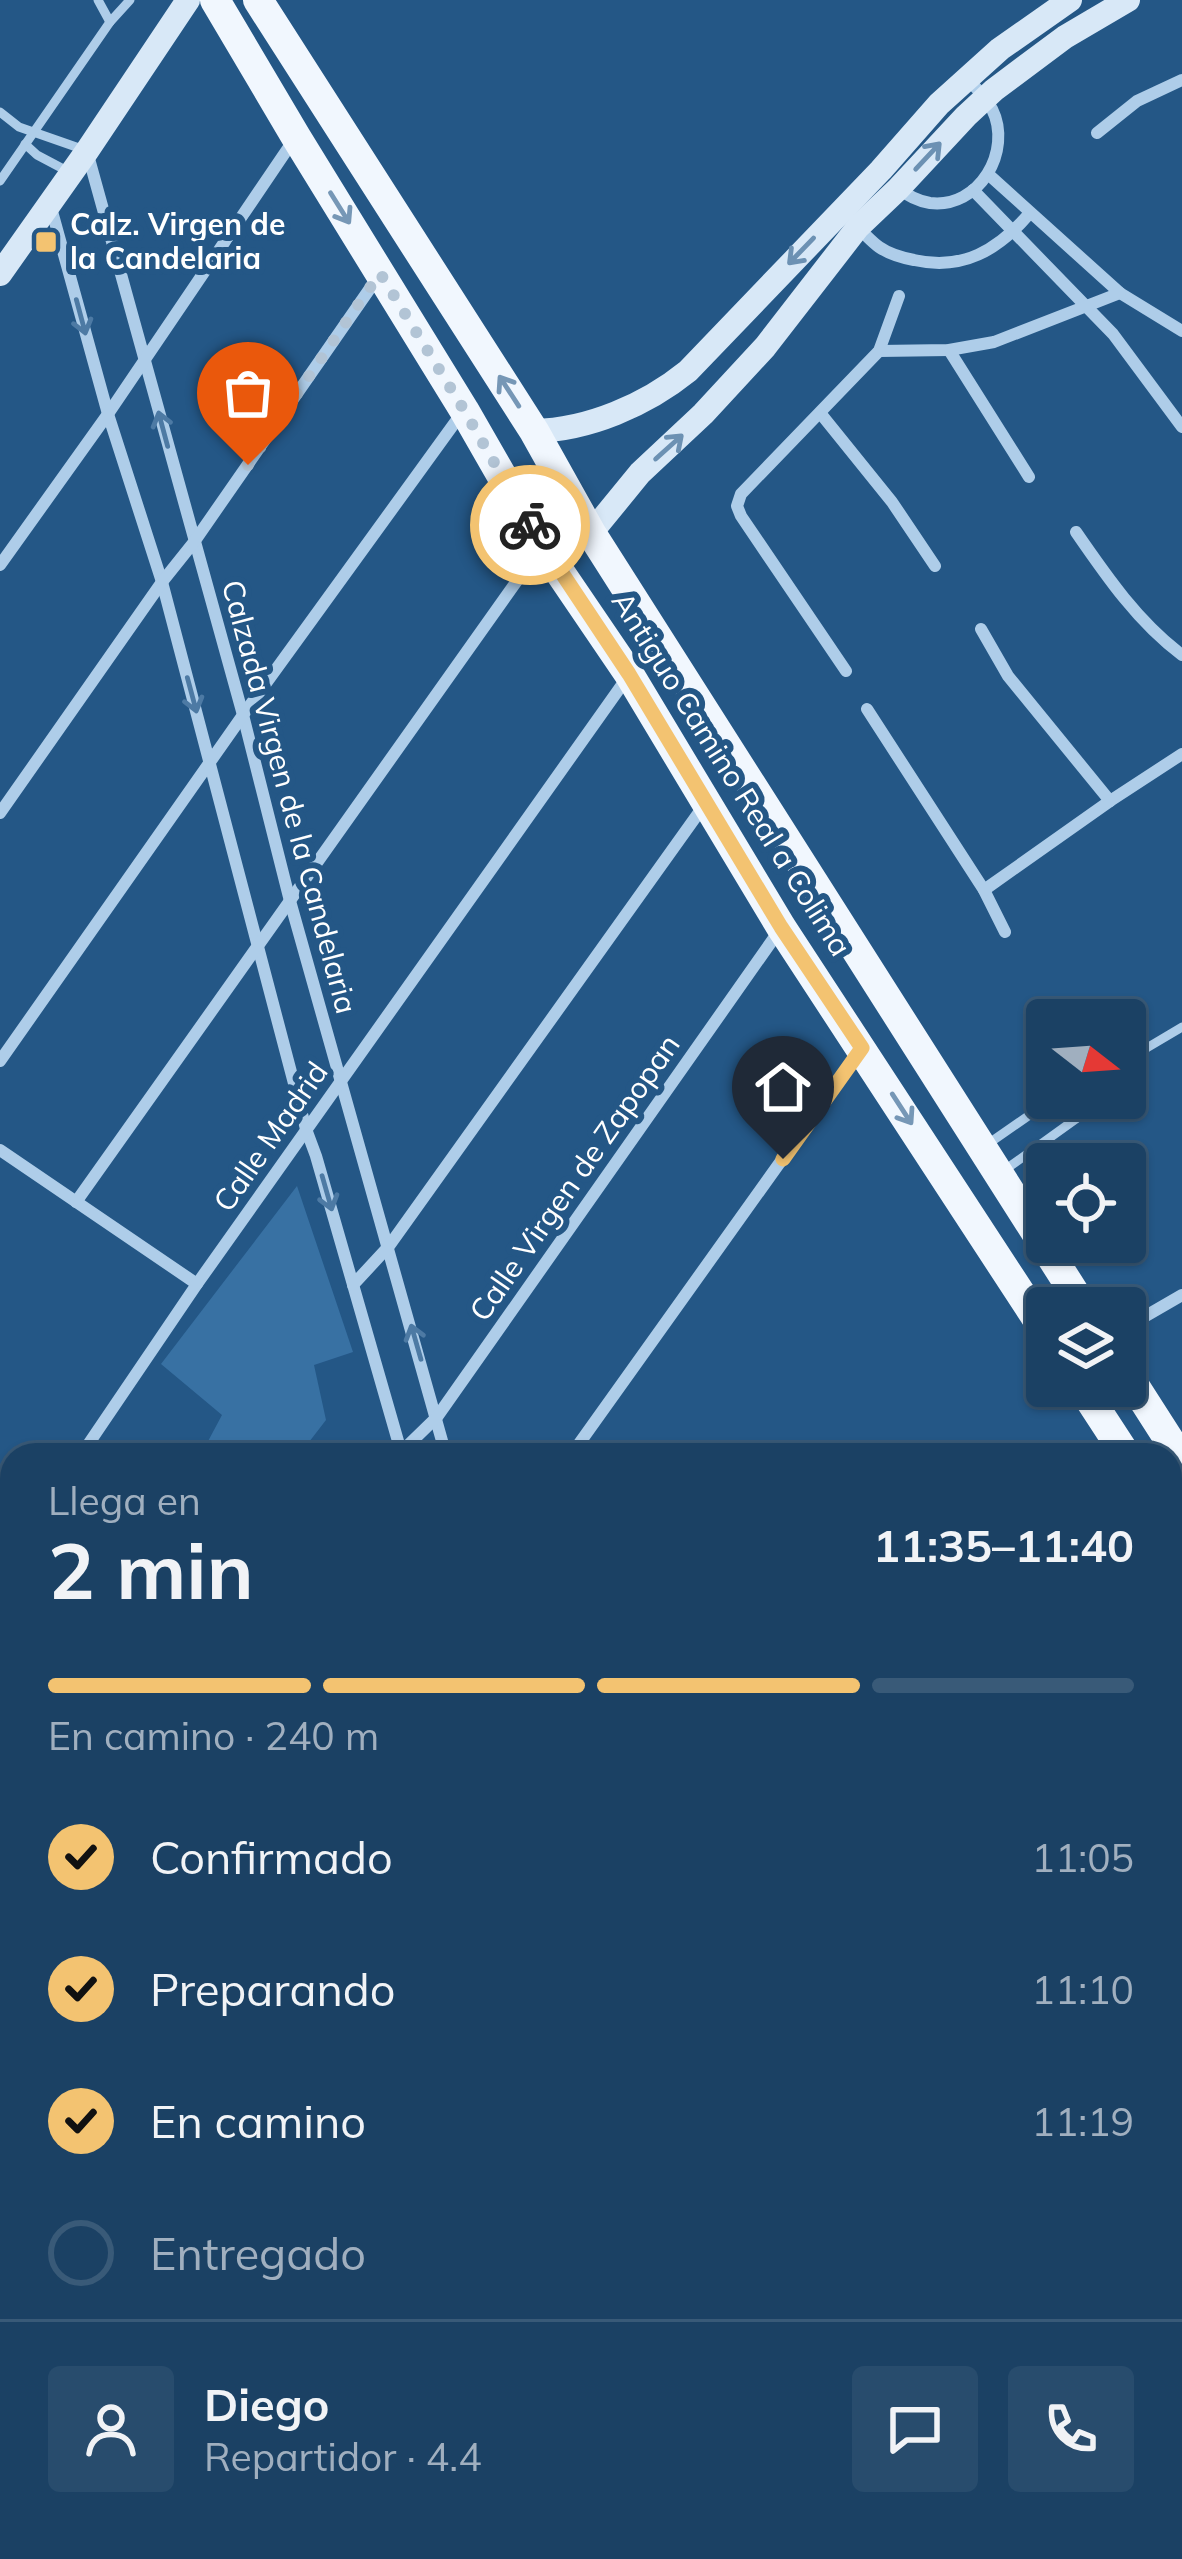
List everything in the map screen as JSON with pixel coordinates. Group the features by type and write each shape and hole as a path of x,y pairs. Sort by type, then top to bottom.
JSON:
{"main road":[{"name":"Antiguo Camino Real a Colima","path":"215,0 542,546 629,674 781,927 1026,1302"},
{"name":"Antiguo Camino Real a Colima","path":"258,0 1070,1287"},
{"path":"275,0 362,163"},
{"path":"1146,1395 1173,1426"},
{"path":"1095,1407 1118,1443"}],"street":[{"path":"0,274 188,0"},
{"path":"534,431 586,424 671,385 757,297 889,179 976,88 1000,49 1070,0"},
{"path":"976,88 1128,0"},
{"path":"1097,133 1136,101 1182,80"},
{"path":"889,179 916,200 933,204 954,201 974,190 997,154 999,133 994,112 976,88"},
{"path":"0,565 296,136"},
{"name":"Calzada Virgen de la Candelaria","path":"87,152 443,1443"},
{"path":"988,174 1120,292 1182,331"},
{"path":"591,533 640,473 765,347 889,179"},
{"path":"974,190 1113,334 1182,427"},
{"path":"50,204 108,414 162,582 306,1130 399,1443"},
{"path":"857,227 881,248 908,259 957,263 998,245 1029,214"},
{"path":"0,813 380,273"},
{"path":"879,351 949,350 994,342 1120,292"},
{"path":"846,670 737,506 741,494 879,351 899,296"},
{"path":"757,297 784,320"},
{"path":"949,350 1029,476"},
{"path":"0,1061 242,715 464,410"},
{"path":"821,414 892,502 935,566"},
{"path":"1076,532 1120,596 1182,656"},
{"path":"76,1202 542,546"},
{"path":"981,629 1008,676 1110,801"},
{"name":"Calle Madrid","path":"90,1443 196,1283 629,674"},
{"path":"868,709 984,890 1005,932"},
{"path":"984,890 1182,754"},
{"path":"353,1285 389,1246 705,803"},
{"name":"Calle Virgen de Zapopan","path":"412,1443 437,1417 781,927"},
{"path":"581,1443 862,1048"},
{"path":"0,1150 196,1283"},
{"path":"1146,1316 1182,1295"}],"lane":[{"path":"98,0 110,22"},
{"path":"0,182 130,0"},
{"path":"0,112 20,127 87,152"},
{"path":"20,127 25,144 37,155 71,173"},
{"path":"1146,1048 1182,1027"},
{"path":"981,1148 1026,1117"},
{"path":"998,1175 1076,1119"}],"shaded area":[{"path":"297,1186 353,1352 314,1365 326,1420 308,1443 207,1443 222,1415 161,1364"}],"way so far":[{"path":"248,465 380,273 530,525"}],"place":[{"name":"Calz. Virgen de la Candelaria","path":"46,242"}],"route":[{"path":"530,525 629,674 781,927 862,1048 783,1159"}]}
